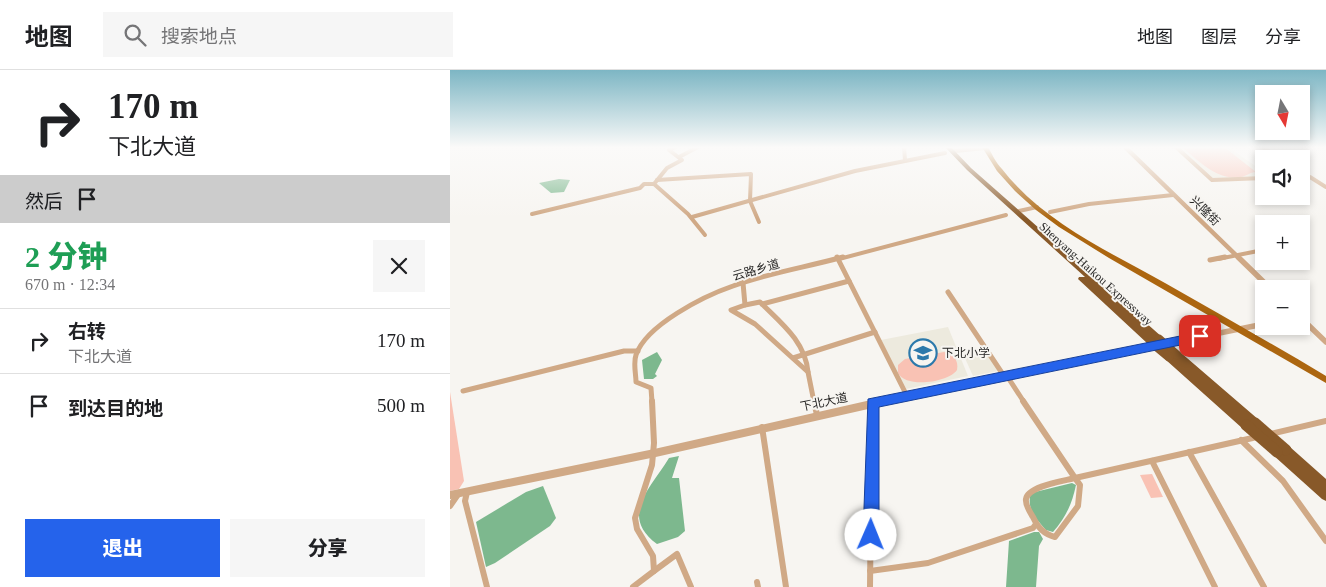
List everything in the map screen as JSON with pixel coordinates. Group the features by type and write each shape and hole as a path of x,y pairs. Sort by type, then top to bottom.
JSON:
{"highway":[{"name":"Shenyang-Haikou Expressway","path":"966,171 983,190 1250,424 1326,486"},
{"name":"Shenyang-Haikou Expressway","path":"1281,451 1326,495"}],"main road":[{"path":"1001,171 1006,178 1037,207 1071,232 1326,375"},
{"path":"1007,171 1014,181 1050,212 1098,243 1326,380"}],"street":[{"path":"656,182 665,171"},
{"path":"692,217 855,171"},
{"name":"兴隆街","path":"1149,171 1262,280"},
{"path":"1202,171 1212,180 1255,178"},
{"path":"532,214 640,188 644,184 751,174 750,201 759,222"},
{"path":"1310,177 1326,187"},
{"path":"656,182 670,202 692,217 705,235"},
{"path":"1050,212 1090,204 1173,195"},
{"path":"1019,211 1037,207"},
{"name":"云路乡道","path":"638,351 651,334 696,303 743,283 837,257 1006,215"},
{"path":"1210,260 1255,252"},
{"path":"837,257 907,396"},
{"path":"808,372 756,324 731,310 849,282"},
{"path":"743,283 745,306"},
{"path":"948,292 1006,376 1075,478 1080,485 1078,506 1055,537 1046,534 1036,524 1026,500 1027,495 1032,489 1075,478 1326,421"},
{"path":"762,304 791,333 805,354 817,415"},
{"name":"下北大道","path":"450,495 655,452 872,403 1255,326"},
{"path":"1310,327 1326,342"},
{"path":"793,358 875,332"},
{"path":"463,391 624,352 638,351 636,356 636,382 651,388 655,452 650,478 641,493 636,508 635,521 639,534 653,555 654,571"},
{"path":"870,587 872,403"},
{"path":"762,427 786,587"},
{"path":"1241,440 1283,481 1326,541"},
{"path":"1189,452 1264,587"},
{"path":"1152,461 1215,587"},
{"path":"467,492 465,501 487,587"},
{"path":"450,506 459,494"},
{"path":"870,571 928,563 1033,528 1036,524"},
{"path":"632,587 677,554 691,587"}],"shaded area":[{"path":"1203,171 1255,171 1255,178 1212,179"},
{"path":"1213,171 1255,171 1241,177 1224,176"},
{"path":"559,179 570,180 564,192 551,193 539,183"},
{"name":"下北小学","path":"948,327 968,376 906,389 881,340"},
{"path":"988,351 998,371 973,376 964,356"},
{"path":"657,352 662,360 655,374 657,376 653,379 644,379 642,360"},
{"path":"944,352 955,358 957,363 957,370 946,378 918,382 909,381 898,373 898,365 905,359"},
{"path":"450,392 464,481 459,489 450,491"},
{"path":"679,456 672,478 679,478 685,531 678,537 657,544 646,533 640,522 639,512 647,490 669,458"},
{"path":"1152,474 1163,497 1151,498 1140,475"},
{"path":"1072,483 1076,485 1073,498 1065,516 1053,532 1046,530 1031,508 1031,493"},
{"path":"543,486 556,518 550,526 486,567 476,522 526,492"},
{"path":"1039,532 1043,539 1039,546 1036,587 1006,587 1009,541"}],"place":[{"name":"下北小学","path":"923,353"}],"route":[{"path":"871,535 872,403 1200,336"}]}
